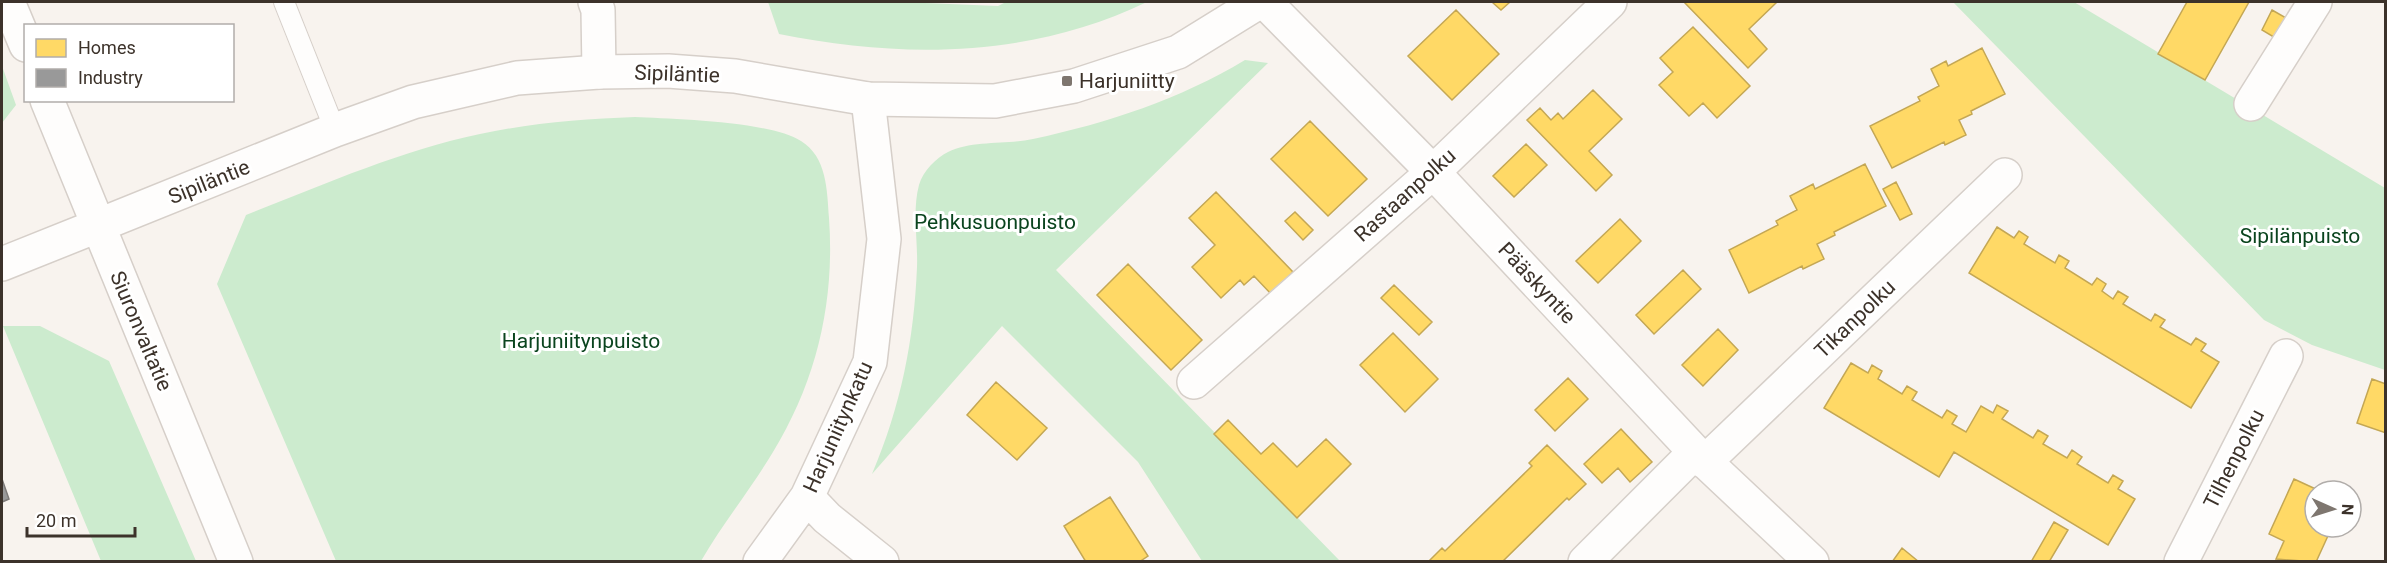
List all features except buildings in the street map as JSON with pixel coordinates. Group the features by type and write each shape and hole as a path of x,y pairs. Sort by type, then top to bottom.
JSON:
{"street":[{"path":"8,2 24,40"},
{"path":"595,2 599,72"},
{"name":"Sipiläntie","path":"2,264 335,130 413,102 517,78 599,72 668,71 735,76 868,99 995,101 1074,86 1178,52 1259,2"},
{"name":"Pääskyntie","path":"1265,2 1433,172 1700,457 1812,561"},
{"name":"Rastaanpolku","path":"1194,382 1433,172 1610,2"},
{"path":"2251,104 2315,2"},
{"name":"Harjuniitynkatu","path":"760,561 807,497 870,362 884,239 868,99"},
{"name":"Siuronvaltatie","path":"48,102 236,561"},
{"name":"Tikanpolku","path":"1585,561 2005,176"},
{"name":"Tilhenpolku","path":"2181,561 2286,357"},
{"path":"807,497 827,518 882,561"}],"lane":[{"path":"284,2 335,130"}],"green space":[{"path":"768,2 901,2 998,6 1006,2 1147,2 1103,20 1058,34 1012,43 919,50 826,42 779,34"},
{"name":"Sipilänpuisto","path":"1953,2 2074,2 2385,188 2385,370 2312,345 2264,320"},
{"name":"Pehkusuonpuisto","path":"1245,60 1268,63 1056,270 1340,561 1202,561 1138,462 1002,326 872,474 891,423 909,347 917,267 917,195 921,180 930,166 943,155 958,148 1033,139 1143,108 1195,87"},
{"path":"2,66 16,105 2,123"},
{"name":"Harjuniitynpuisto","path":"635,117 721,122 787,134 801,141 816,156 821,165 826,186 830,249 829,279 826,310 812,368 788,425 773,452 701,561 336,561 217,284 246,215 362,170 450,141 538,124"},
{"path":"3,326 40,326 109,361 196,561 101,561"}],"place":[{"name":"Harjuniitty","path":"1067,81"}]}
